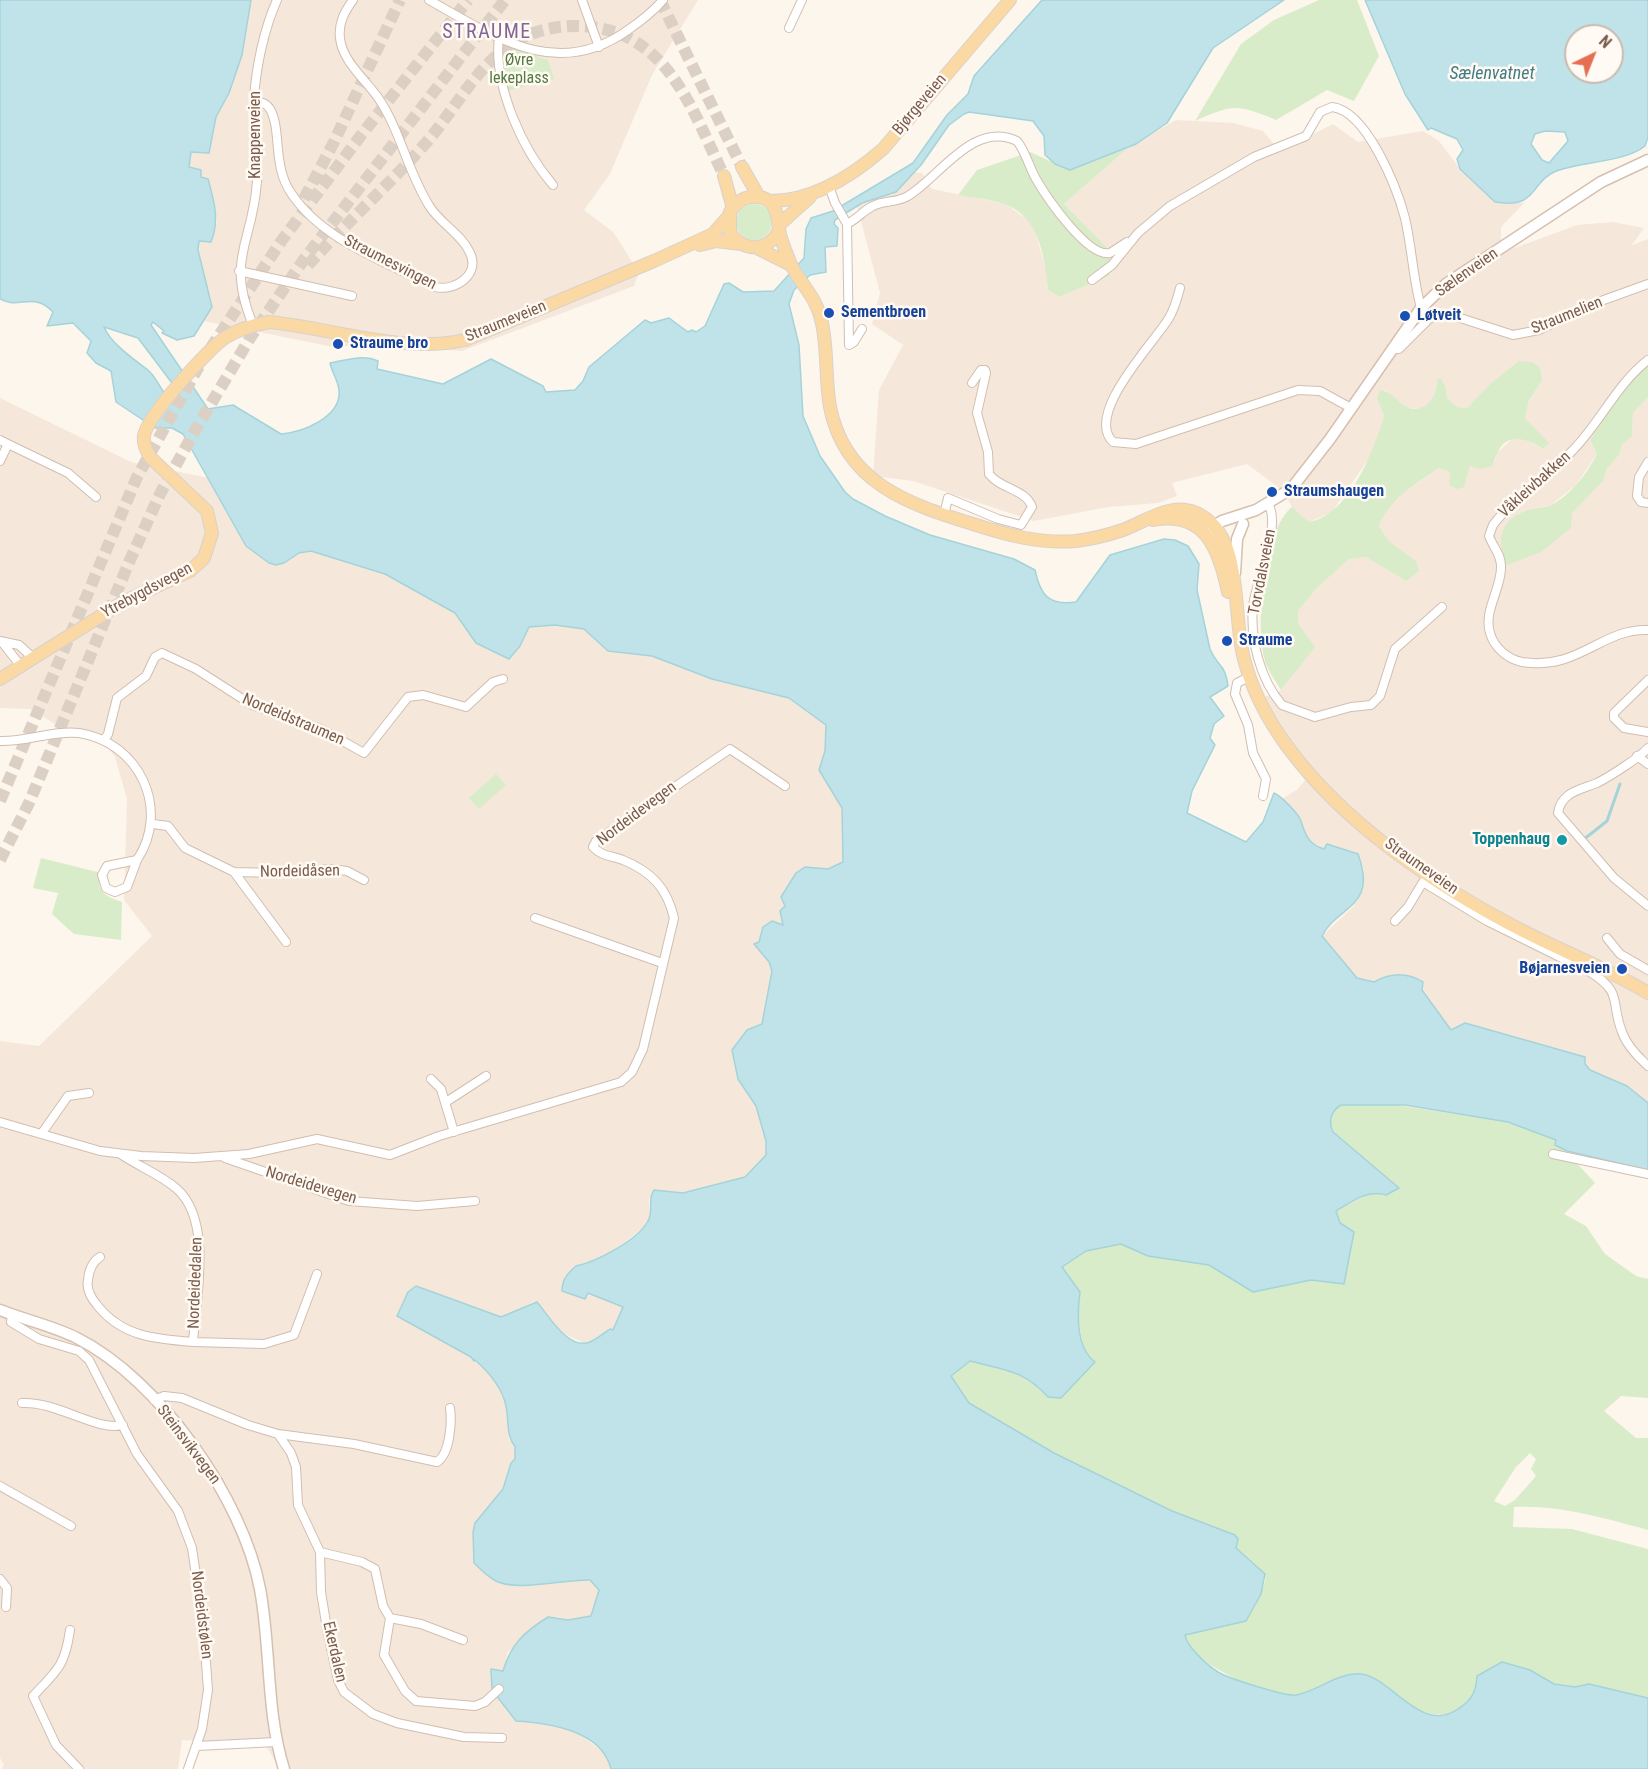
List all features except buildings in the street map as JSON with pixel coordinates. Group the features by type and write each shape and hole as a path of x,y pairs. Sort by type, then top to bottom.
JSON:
{"main road":[{"name":"Bjørgeveien","path":"816,192 862,167 883,149 1010,0"},
{"path":"742,167 763,199 777,211 779,227 791,265 813,296 822,322 831,414 849,453 869,476 889,492 944,515 1019,538 1044,541 1090,539 1160,519 1182,520 1215,534"},
{"path":"724,176 731,212 730,232 741,244 756,248 791,265"},
{"path":"731,212 741,200 786,200 816,192"},
{"path":"756,248 772,240 779,227 816,192"},
{"name":"Straumeveien","path":"144,446 147,425 194,367 226,337 253,325 269,322 412,344 447,344 490,331 713,234 731,212"},
{"name":"Straumeveien","path":"678,249 717,241 741,244"},
{"name":"Ytrebygdsvegen","path":"0,679 123,602 190,571 204,558 211,543 212,533 207,511 202,503 157,466 144,446"},
{"name":"Straumeveien","path":"1215,534 1231,561 1236,622"},
{"name":"Straumeveien","path":"1215,534 1249,677 1275,729 1298,760 1339,805 1389,847 1477,905 1648,993"}],"street":[{"name":"Knappenveien","path":"253,325 243,299 239,271 240,256 257,184 258,138 254,101 265,36 276,0"},
{"name":"Straumesvingen","path":"254,101 261,102 270,110 282,175 297,202 316,222 340,238 435,287 445,290 461,283 471,268 469,250 431,209 421,192 391,119 347,58 340,40 340,25 353,0"},
{"path":"429,0 499,37 529,48 556,54 600,48 636,24 663,0"},
{"path":"582,0 600,48"},
{"path":"789,28 802,0"},
{"path":"499,37 497,66 516,124 536,165 553,185"},
{"path":"847,224 873,206 909,196 962,150 980,142 1004,137 1017,141 1040,185 1078,235 1095,251 1110,253 1176,202 1254,157 1306,136 1320,112 1328,108 1339,108 1368,133 1399,197 1422,308"},
{"name":"Sælenveien","path":"1215,534 1222,521 1268,504 1285,494 1298,481 1422,308 1446,284 1610,176 1648,160"},
{"path":"829,186 837,208 847,224 849,345 854,342 862,329"},
{"path":"1092,280 1112,265 1138,233"},
{"path":"239,271 352,296"},
{"name":"Straumelien","path":"1393,349 1399,349 1429,319 1439,314 1454,316 1513,335 1539,330 1601,301 1648,284"},
{"path":"1180,288 1177,302 1168,319 1113,397 1106,428 1113,442 1136,444 1298,390 1320,391 1351,408"},
{"name":"Våkleivbakken","path":"1648,360 1628,377 1603,416 1572,452 1493,525 1490,536 1500,556 1501,569 1488,624 1492,639 1506,656 1519,661 1546,664 1577,655 1624,632 1648,630"},
{"path":"944,515 948,498 998,519 1021,525 1031,510 1031,503 1025,496 998,483 988,469 988,452 977,413 985,370 981,370 972,383"},
{"path":"0,461 4,442 68,473 96,497"},
{"path":"1648,462 1641,472 1637,496 1641,502 1648,503"},
{"name":"Torvdalsveien","path":"1268,504 1273,519 1254,598 1253,625 1260,664 1282,705 1315,717 1351,707 1371,705 1380,696 1385,684 1392,652 1442,608"},
{"name":"Sælenveien","path":"1215,534 1243,524 1256,510"},
{"name":"Straumeveien","path":"1233,580 1237,539 1243,524"},
{"path":"1,642 19,645 32,657"},
{"path":"1,642 20,665"},
{"name":"Nordeidstraumen","path":"104,740 108,734 117,698 146,676 159,654 196,669 252,705 321,729 364,753 408,697 423,695 466,707 493,682 503,679"},
{"path":"1249,677 1237,683 1235,692 1248,725 1253,753 1266,779 1263,796"},
{"path":"1648,680 1614,713 1614,718 1624,728 1648,732"},
{"path":"0,741 77,733 104,740 118,750 140,774 148,790 153,824 148,843 137,860 129,883 123,890 110,891 103,884 102,875 107,866 137,860"},
{"path":"1648,748 1598,782 1569,794 1562,800 1558,813 1614,878 1648,906"},
{"name":"Nordeidevegen","path":"0,1122 84,1147 157,1158 221,1157 268,1152 317,1139 390,1155 454,1132 621,1082 632,1072 643,1050 674,918 670,902 662,886 650,873 623,860 598,853 593,847 596,841 730,749 785,786"},
{"path":"1637,756 1648,764"},
{"name":"Nordeidåsen","path":"153,824 168,825 185,849 234,872 278,873 332,869 347,872 364,880"},
{"name":"Nordeidåsen","path":"234,872 286,942"},
{"path":"1395,921 1408,907 1423,882 1487,921 1590,972 1602,979 1614,993 1622,1034 1632,1051 1648,1066"},
{"path":"535,918 662,963"},
{"path":"1607,938 1620,954 1648,970"},
{"path":"446,1102 486,1076"},
{"path":"431,1079 440,1085 454,1132"},
{"path":"42,1133 68,1096 89,1093"},
{"name":"Nordeidedalen","path":"121,1154 177,1188 193,1214 199,1245 193,1342"},
{"path":"1553,1154 1648,1174"},
{"name":"Nordeidevegen","path":"221,1157 349,1201 417,1206 475,1201"},
{"name":"Nordeidedalen","path":"100,1257 92,1265 87,1289 93,1301 112,1322 141,1336 193,1342 264,1344 294,1335 317,1274"},
{"name":"Steinsvikvegen","path":"0,1310 85,1343 129,1376 154,1400 207,1465 235,1513 260,1588 276,1742 284,1769"},
{"name":"Nordeidstølen","path":"12,1315 11,1322 24,1332 85,1355 94,1366 146,1467 178,1511 192,1548 208,1673 206,1711 188,1769"},
{"path":"154,1400 164,1396 182,1398 248,1425 278,1434 354,1444 437,1462 443,1456 450,1427 450,1408"},
{"path":"22,1403 51,1405 109,1426 123,1425"},
{"name":"Ekerdalen","path":"278,1434 294,1459 298,1505 320,1552 321,1592 327,1629 338,1680 344,1692 365,1709 397,1723 464,1737 502,1738"},
{"path":"0,1486 71,1526"},
{"path":"320,1552 362,1562 375,1569 383,1606 390,1618 384,1655 405,1691 416,1701 475,1706 485,1702 499,1689"},
{"path":"0,1579 7,1588 6,1607"},
{"path":"390,1618 421,1624 463,1640"},
{"path":"70,1630 67,1653 61,1667 33,1696 56,1744 79,1769"},
{"path":"197,1746 276,1742"}],"shaded area":[{"path":"251,0 698,0 652,75 610,174 584,210 613,232 619,241 639,273 634,286 462,351 370,344 334,347 204,321 212,303 200,264 199,241 211,242 217,222 215,208 201,177 189,167 191,152 209,153 216,117 229,93 242,55"},
{"path":"1176,120 1233,123 1263,131 1280,151 1333,124 1358,142 1423,131 1439,141 1460,169 1495,202 1524,203 1501,227 1501,253 1577,225 1613,222 1644,228 1632,245 1648,239 1648,365 1590,440 1597,454 1575,486 1551,505 1529,510 1507,565 1522,558 1603,481 1607,469 1619,455 1622,445 1632,436 1633,413 1648,397 1648,1103 1627,1086 1590,1070 1585,1064 1585,1057 1459,1028 1451,1030 1421,987 1379,980 1368,982 1357,978 1322,936 1354,906 1359,896 1364,869 1358,854 1327,844 1325,849 1309,840 1303,833 1301,821 1282,799 1298,789 1308,776 1260,699 1281,690 1314,647 1298,623 1298,611 1316,589 1349,559 1366,557 1406,581 1415,561 1389,541 1379,526 1384,512 1406,491 1439,468 1466,476 1470,464 1495,461 1497,453 1512,439 1522,438 1543,449 1548,443 1525,418 1529,400 1542,381 1488,386 1467,408 1457,407 1447,398 1446,387 1437,380 1431,401 1420,409 1407,408 1385,390 1377,399 1384,416 1372,454 1332,512 1309,522 1292,507 1283,491 1247,464 1172,483 1177,496 1158,503 1108,507 1034,521 913,481 873,476 879,390 903,345 872,324 880,293 857,206 883,195 892,195 914,172 922,173 932,189 1006,204 1033,224 1046,269 1048,290 1059,297 1109,276 1109,251 1064,204 1128,148"},
{"path":"0,398 131,462 209,478 227,509 298,554 311,551 385,574 455,613 476,642 520,646 529,627 555,625 584,629 608,651 652,656 712,679 789,698 826,725 825,751 819,770 842,808 843,862 828,869 808,867 796,873 781,897 785,906 780,911 783,925 772,921 763,927 759,942 754,944 769,962 772,971 762,1024 747,1030 738,1079 756,1106 766,1141 766,1155 745,1177 683,1193 654,1190 649,1200 650,1220 644,1227 604,1258 581,1265 588,1293 624,1307 613,1331 610,1329 589,1343 562,1333 533,1302 510,1315 501,1317 416,1287 397,1315 471,1357 493,1375 506,1404 509,1440 515,1446 515,1459 511,1463 503,1489 536,1585 567,1579 590,1580 599,1590 591,1616 568,1620 558,1617 508,1652 503,1672 492,1669 492,1690 516,1721 547,1723 578,1733 608,1756 611,1769 280,1769 265,1744 182,1740 178,1769 1,1769 4,1765 0,1758 0,1041 39,1046 152,936 124,900 127,799 115,757 101,740 60,727 30,709 0,708"}],"green space":[{"path":"1319,0 1357,0 1379,56 1354,101 1327,90 1276,120 1252,111 1235,108 1218,111 1195,121 1241,44 1274,20"},
{"name":"Øvre lekeplass","path":"505,46 548,60 554,79 507,91 500,70 500,49"},
{"path":"1128,148 1064,204 1110,251 1109,276 1059,297 1048,290 1042,251 1033,228 1025,218 1004,204 958,195 977,170 1030,152 1070,170"},
{"path":"754,204 767,209 772,222 767,235 754,240 741,235 736,222 741,209"},
{"path":"1519,361 1532,362 1540,368 1542,381 1529,400 1525,418 1549,443 1543,449 1524,440 1506,442 1491,467 1478,469 1470,465 1464,487 1457,489 1449,485 1450,472 1439,468 1396,500 1379,526 1389,541 1416,561 1419,571 1406,581 1366,557 1349,559 1316,589 1298,611 1298,623 1315,647 1281,690 1265,661 1261,622 1268,556 1274,535 1282,519 1292,507 1309,522 1324,517 1348,494 1366,463 1384,416 1377,399 1380,390 1392,395 1407,407 1419,408 1431,400 1437,380 1440,378 1446,387 1447,398 1457,407 1467,408 1488,386"},
{"path":"1648,365 1648,397 1633,413 1632,436 1622,445 1619,455 1607,469 1603,481 1572,513 1571,528 1541,552 1507,565 1501,539 1506,525 1518,514 1558,501 1578,483 1597,454 1590,440 1623,390"},
{"path":"496,774 506,785 479,809 469,798"},
{"path":"41,858 101,873 99,884 103,892 122,902 121,940 74,934 52,914 58,893 33,888"},
{"path":"1383,1103 1508,1122 1556,1140 1555,1145 1564,1149 1595,1183 1564,1214 1586,1226 1605,1254 1636,1276 1648,1279 1648,1398 1621,1396 1604,1411 1636,1438 1648,1438 1648,1530 1582,1513 1531,1507 1514,1507 1513,1527 1572,1529 1648,1549 1648,1698 1589,1684 1575,1687 1554,1684 1530,1670 1476,1679 1475,1692 1466,1704 1453,1712 1441,1715 1428,1713 1402,1701 1367,1675 1347,1677 1310,1693 1293,1696 1265,1690 1230,1676 1200,1657 1190,1646 1185,1635 1230,1625 1261,1594 1266,1578 1236,1548 1238,1539 1235,1535 1172,1511 1054,1453 969,1403 951,1376 970,1361 1022,1376 1048,1397 1094,1361 1087,1357 1081,1333 1078,1309 1080,1292 1062,1267 1085,1251 1121,1244 1148,1256 1209,1265 1253,1292 1311,1280 1344,1284 1340,1223 1336,1211 1368,1194 1398,1187 1333,1132 1331,1117 1341,1105","holes":["1530,1453 1536,1459 1531,1469 1536,1476 1515,1500 1505,1506 1494,1501 1516,1467"]}],"water":[{"path":"0,0 251,0 242,55 229,93 216,117 209,153 191,152 189,167 201,170 201,177 208,179 214,203 216,218 214,234 211,242 199,241 198,250 212,307 194,336 177,340 162,333 164,331 153,322 151,325 208,409 233,405 281,434 310,426 328,415 334,408 339,390 330,363 354,358 373,359 378,361 377,369 443,384 491,359 543,386 546,392 575,390 583,381 589,367 645,320 651,323 669,318 688,332 692,330 696,332 705,326 724,284 729,283 743,292 774,291 804,258 806,229 811,218 833,211 913,163 947,115 968,94 974,76 1042,0 1284,0 1213,48 1167,123 1136,144 1070,170 1055,164 1045,155 1044,136 1033,121 969,112 949,125 921,165 896,192 862,203 835,220 834,224 838,228 837,246 825,247 826,272 810,275 794,290 789,304 799,345 803,416 820,456 845,492 853,499 885,516 930,535 1014,559 1035,570 1043,592 1052,600 1066,603 1076,602 1110,555 1164,539 1175,540 1188,546 1199,564 1197,590 1210,649 1225,673 1228,686 1210,697 1224,716 1214,724 1210,738 1215,745 1192,791 1187,813 1246,842 1263,822 1274,793 1285,801 1296,814 1314,844 1324,849 1327,844 1358,854 1363,872 1360,896 1329,926 1322,936 1357,978 1374,982 1392,975 1405,975 1417,979 1423,982 1422,990 1451,1030 1465,1023 1585,1057 1585,1064 1590,1070 1627,1086 1648,1103 1648,1170 1567,1151 1555,1145 1556,1140 1508,1122 1405,1105 1341,1105 1331,1117 1333,1132 1399,1188 1386,1195 1366,1195 1336,1211 1340,1223 1354,1232 1344,1284 1311,1280 1253,1292 1209,1265 1148,1256 1121,1244 1086,1251 1062,1267 1080,1292 1078,1320 1081,1340 1089,1356 1095,1362 1061,1398 1048,1397 1030,1381 1013,1372 970,1361 951,1376 969,1403 1054,1453 1172,1511 1235,1535 1238,1539 1236,1548 1265,1574 1261,1594 1246,1621 1185,1635 1193,1650 1218,1672 1257,1687 1290,1695 1304,1693 1344,1676 1361,1674 1384,1684 1419,1710 1431,1715 1444,1715 1458,1709 1470,1699 1476,1687 1477,1676 1502,1662 1530,1670 1554,1684 1575,1687 1589,1684 1648,1698 1648,1769 611,1769 606,1756 586,1738 558,1727 516,1721 492,1690 491,1669 503,1671 514,1646 532,1628 548,1617 568,1620 591,1616 599,1590 590,1580 529,1585 505,1584 490,1577 474,1563 475,1523 503,1489 511,1463 515,1459 515,1446 509,1433 504,1399 495,1381 475,1360 397,1316 408,1292 416,1286 501,1317 537,1302 566,1336 582,1343 590,1342 610,1329 613,1330 623,1307 588,1293 585,1299 562,1291 564,1280 570,1271 576,1266 616,1249 643,1228 650,1217 654,1190 683,1193 745,1177 766,1155 766,1141 756,1106 738,1079 732,1050 747,1030 762,1024 772,971 769,962 754,944 759,942 763,927 772,921 783,925 780,911 785,906 781,897 796,873 805,867 828,869 843,862 842,808 819,770 825,751 826,725 789,698 712,679 652,656 608,651 584,629 555,625 529,627 520,646 509,659 476,643 455,613 385,574 311,551 299,553 284,563 276,565 269,563 246,546 183,434 172,428 155,428 116,402 111,371 96,363 87,353 91,341 73,323 47,326 53,312 46,306 33,302 14,303 0,299","holes":["104,327 138,338 178,391 181,404 171,400 153,375 118,346"]},
{"name":"Sælenvatnet","path":"1365,0 1648,0 1648,137 1645,146 1636,152 1614,159 1565,168 1546,177 1532,194 1519,202 1495,202 1460,169 1457,159 1463,150 1457,139 1431,128 1428,130 1405,94","holes":["1545,131 1565,132 1568,141 1549,163 1542,160 1531,144 1535,134"]}],"waterway":[{"path":"1583,840 1607,821 1620,784"}],"tunnel":[{"path":"304,199 334,142 400,0"},
{"path":"210,349 282,240 468,0"},
{"path":"0,860 29,803 130,560 160,494 193,434 250,338 305,258 505,0"},
{"path":"660,0 742,167"},
{"path":"308,265 425,144 486,66 513,43 543,30 564,26 606,30 632,40 653,55 671,75 686,98 724,176"},
{"path":"0,801 137,477 199,366"}],"place":[{"name":"Sementbroen","path":"829,313"},
{"name":"Løtveit","path":"1405,316"},
{"name":"Straume bro","path":"338,344"},
{"name":"Straumshaugen","path":"1272,492"},
{"name":"Straume","path":"1227,641"},
{"name":"Toppenhaug","path":"1562,840"},
{"name":"Bøjarnesveien","path":"1622,969"}],"district":[{"name":"STRAUME","path":"487,33"}]}
